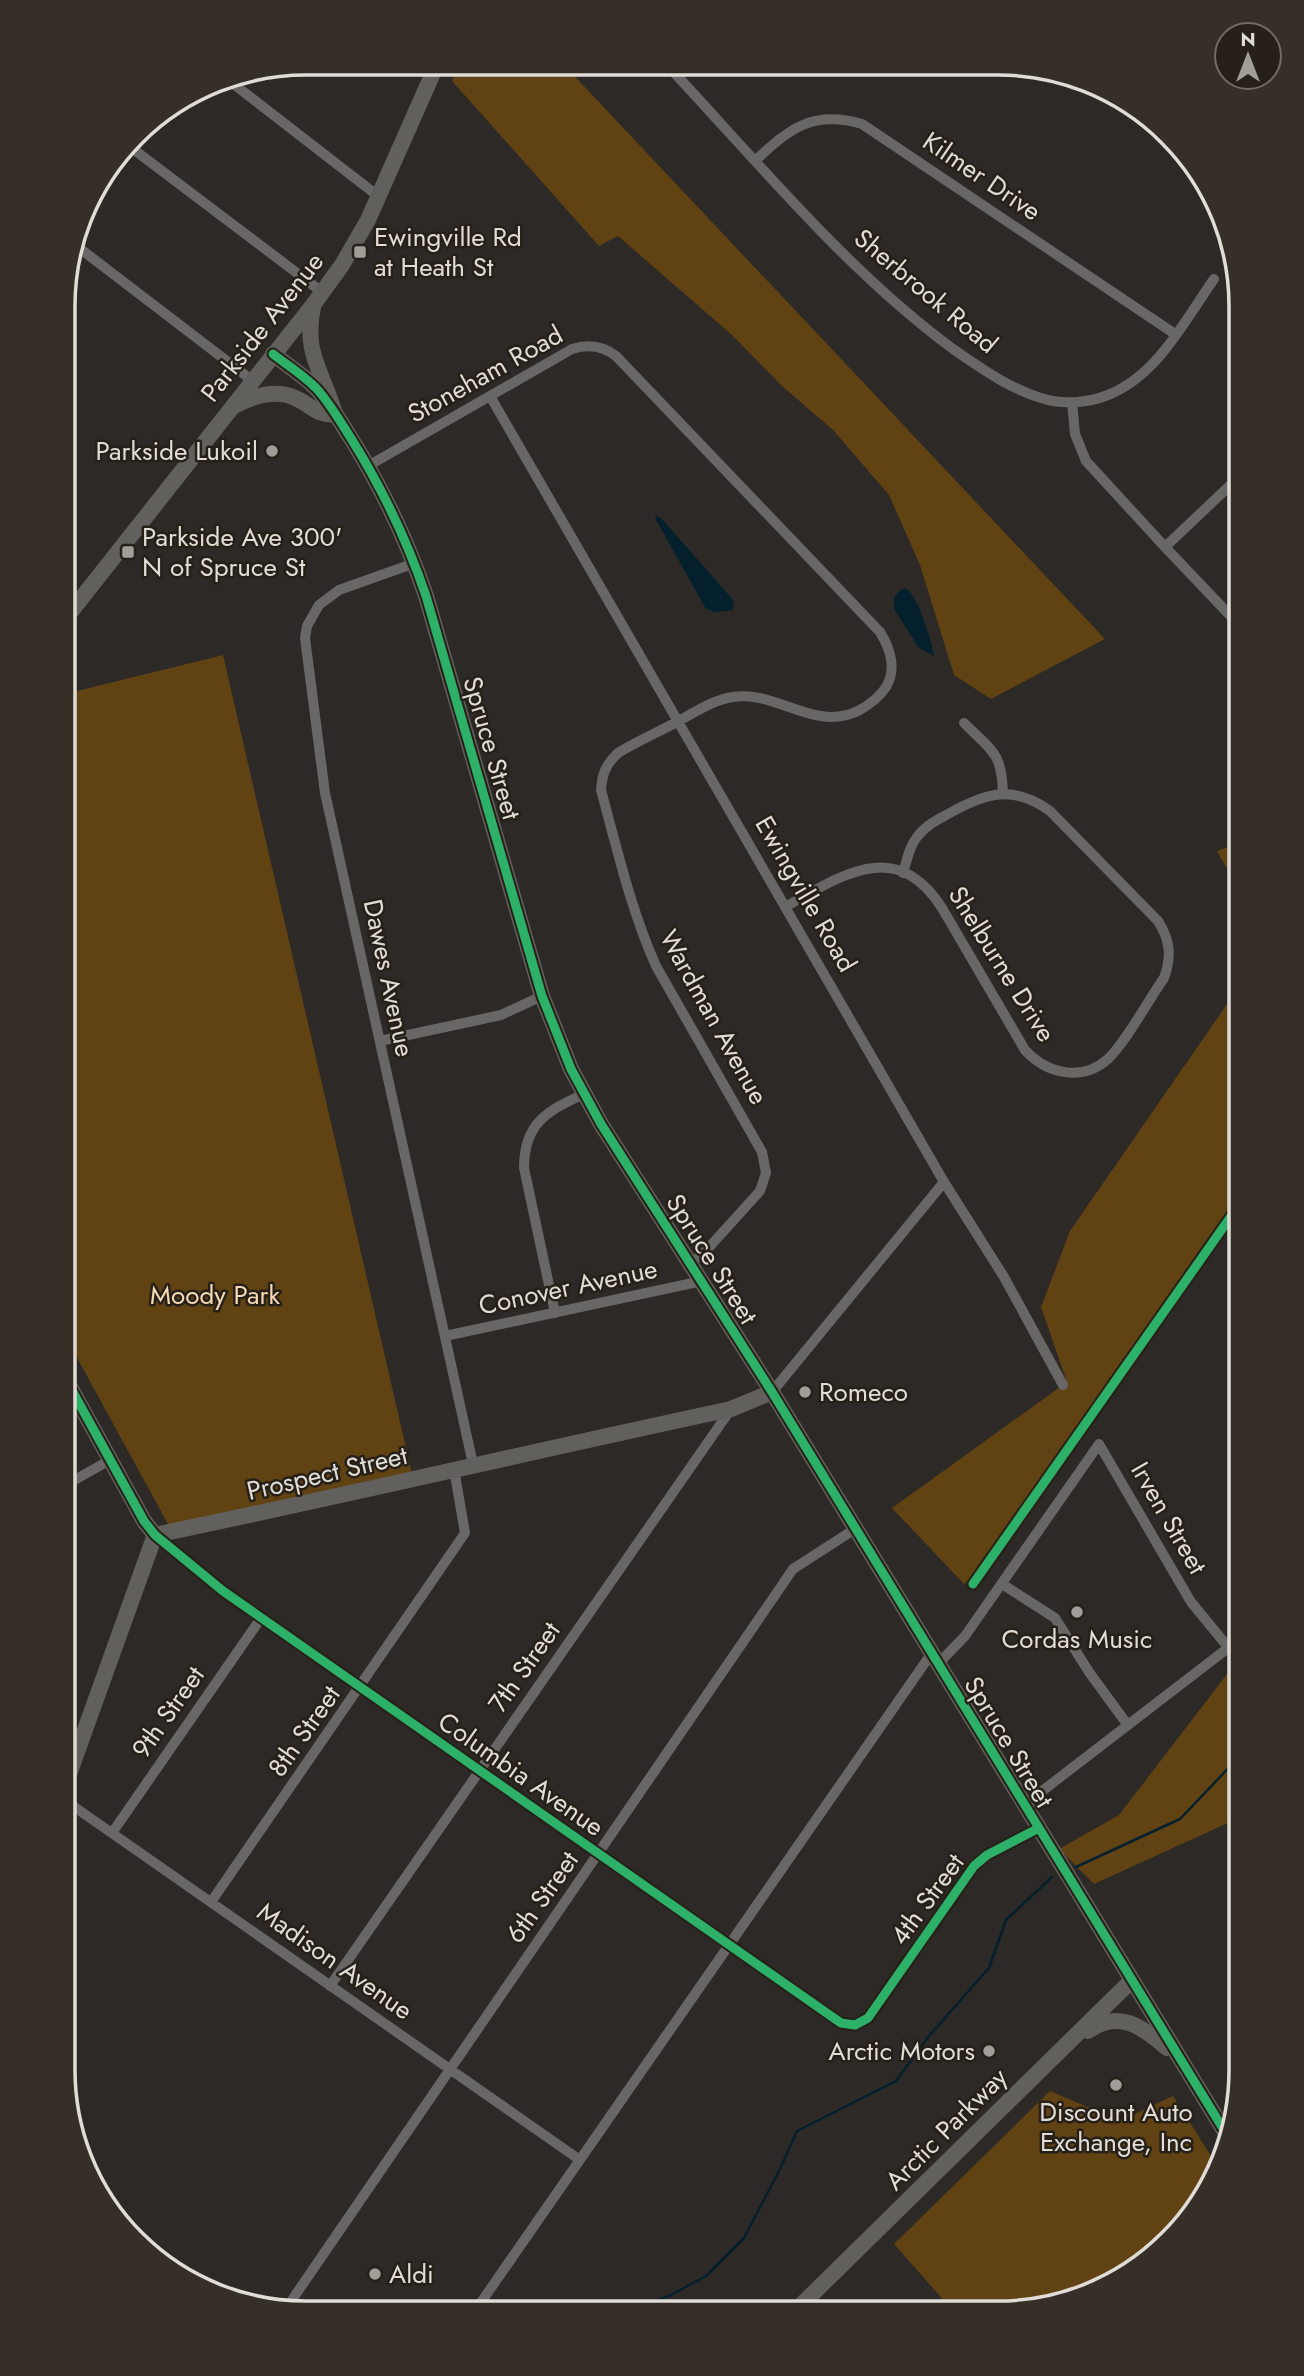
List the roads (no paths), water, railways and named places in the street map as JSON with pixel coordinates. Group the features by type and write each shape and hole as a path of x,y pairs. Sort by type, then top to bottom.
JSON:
{"street":[{"name":"Sherbrook Road","path":"677,75 839,249 892,300 981,369 1042,399 1072,402 1106,396 1137,379 1150,367 1214,279"},
{"path":"236,86 378,196 432,76"},
{"name":"Kilmer Drive","path":"756,160 781,136 807,122 834,119 862,124 1175,334"},
{"path":"136,151 317,298 309,325 311,353 335,414 326,415 295,397 279,394 264,395 231,408"},
{"name":"Parkside Avenue","path":"75,606 342,265 378,196"},
{"path":"82,250 253,381"},
{"name":"Stoneham Road","path":"368,466 572,349 591,345 601,347 616,356 652,396"},
{"name":"Spruce Street","path":"274,354 315,387 335,414 368,466 397,521 415,563 542,996 584,1094 772,1392 1221,2126"},
{"name":"Ewingville Road","path":"490,396 944,1182"},
{"name":"Wardman Avenue","path":"652,396 880,632 888,644 892,658 889,682 883,691 865,708 851,714 829,718 807,714 772,701 742,696 717,700 618,753 605,769 601,790 627,887 647,945 656,966 762,1152 765,1162 760,1191 703,1254 690,1262"},
{"path":"1072,402 1075,434 1086,461 1229,614"},
{"path":"1165,547 1229,486"},
{"name":"Dawes Avenue","path":"415,563 339,590 328,597 312,615 305,638 326,793 473,1464"},
{"path":"964,723 996,756 1002,772 1003,794"},
{"name":"Shelburne Drive","path":"785,907 856,870 881,868 903,873 925,886 934,896 1025,1050 1033,1059 1054,1070 1076,1073 1108,1058 1164,978 1169,954 1165,932 1158,921 1050,811 1029,799 991,794 970,801 928,825 913,842 903,873"},
{"path":"380,1041 501,1015 542,996"},
{"path":"555,1313 524,1168 524,1155 526,1143 538,1121 560,1105 584,1094"},
{"path":"772,1392 944,1182 1004,1277 1063,1385"},
{"name":"Conover Avenue","path":"445,1336 702,1281"},
{"name":"Prospect Street","path":"155,1535 344,1496 473,1464 731,1409 772,1392"},
{"path":"75,1396 144,1521 155,1535 75,1757"},
{"name":"7th Street","path":"330,1986 731,1409"},
{"name":"Irven Street","path":"1002,1584 1099,1444 1191,1602 1228,1647"},
{"path":"75,1480 110,1460"},
{"name":"8th Street","path":"211,1902 465,1533 453,1469"},
{"name":"6th Street","path":"291,2300 793,1569 855,1529"},
{"name":"Columbia Avenue","path":"155,1535 223,1591 841,2023 855,2025 870,2016"},
{"path":"482,2301 729,1945 934,1660 965,1636 1002,1584 1055,1618 1089,1672 1127,1724"},
{"name":"9th Street","path":"112,1833 261,1618"},
{"path":"1024,1805 1228,1647"},
{"name":"Madison Avenue","path":"75,1807 580,2160"},
{"name":"4th Street","path":"870,2016 974,1866 987,1855 1037,1829"},
{"name":"Arctic Parkway","path":"805,2301 1131,1981"},
{"path":"1041,2070 1091,2029 1108,2021 1128,2022 1140,2027 1180,2061"}],"water":[{"path":"655,516 661,518 734,601 733,610 715,612 706,609"},
{"path":"906,588 919,609 934,656 919,648 894,609 894,598 899,591"}],"waterway":[{"path":"1076,1867 1180,1819 1228,1768"},
{"path":"656,2301 706,2276 744,2238 797,2131 896,2081 929,2036 989,1968 1006,1920 1052,1877"}],"place":[{"name":"Ewingville Rd at Heath St","path":"360,252"},
{"name":"Parkside Lukoil","path":"272,451"},
{"name":"Parkside Ave 300' N of Spruce St","path":"128,552"},
{"name":"Romeco","path":"805,1392"},
{"name":"Cordas Music","path":"1077,1612"},
{"name":"Arctic Motors","path":"989,2051"},
{"name":"Discount Auto Exchange, Inc","path":"1116,2085"},
{"name":"Aldi","path":"375,2274"}],"park label":[{"name":"Moody Park","path":"215,1295"}]}
